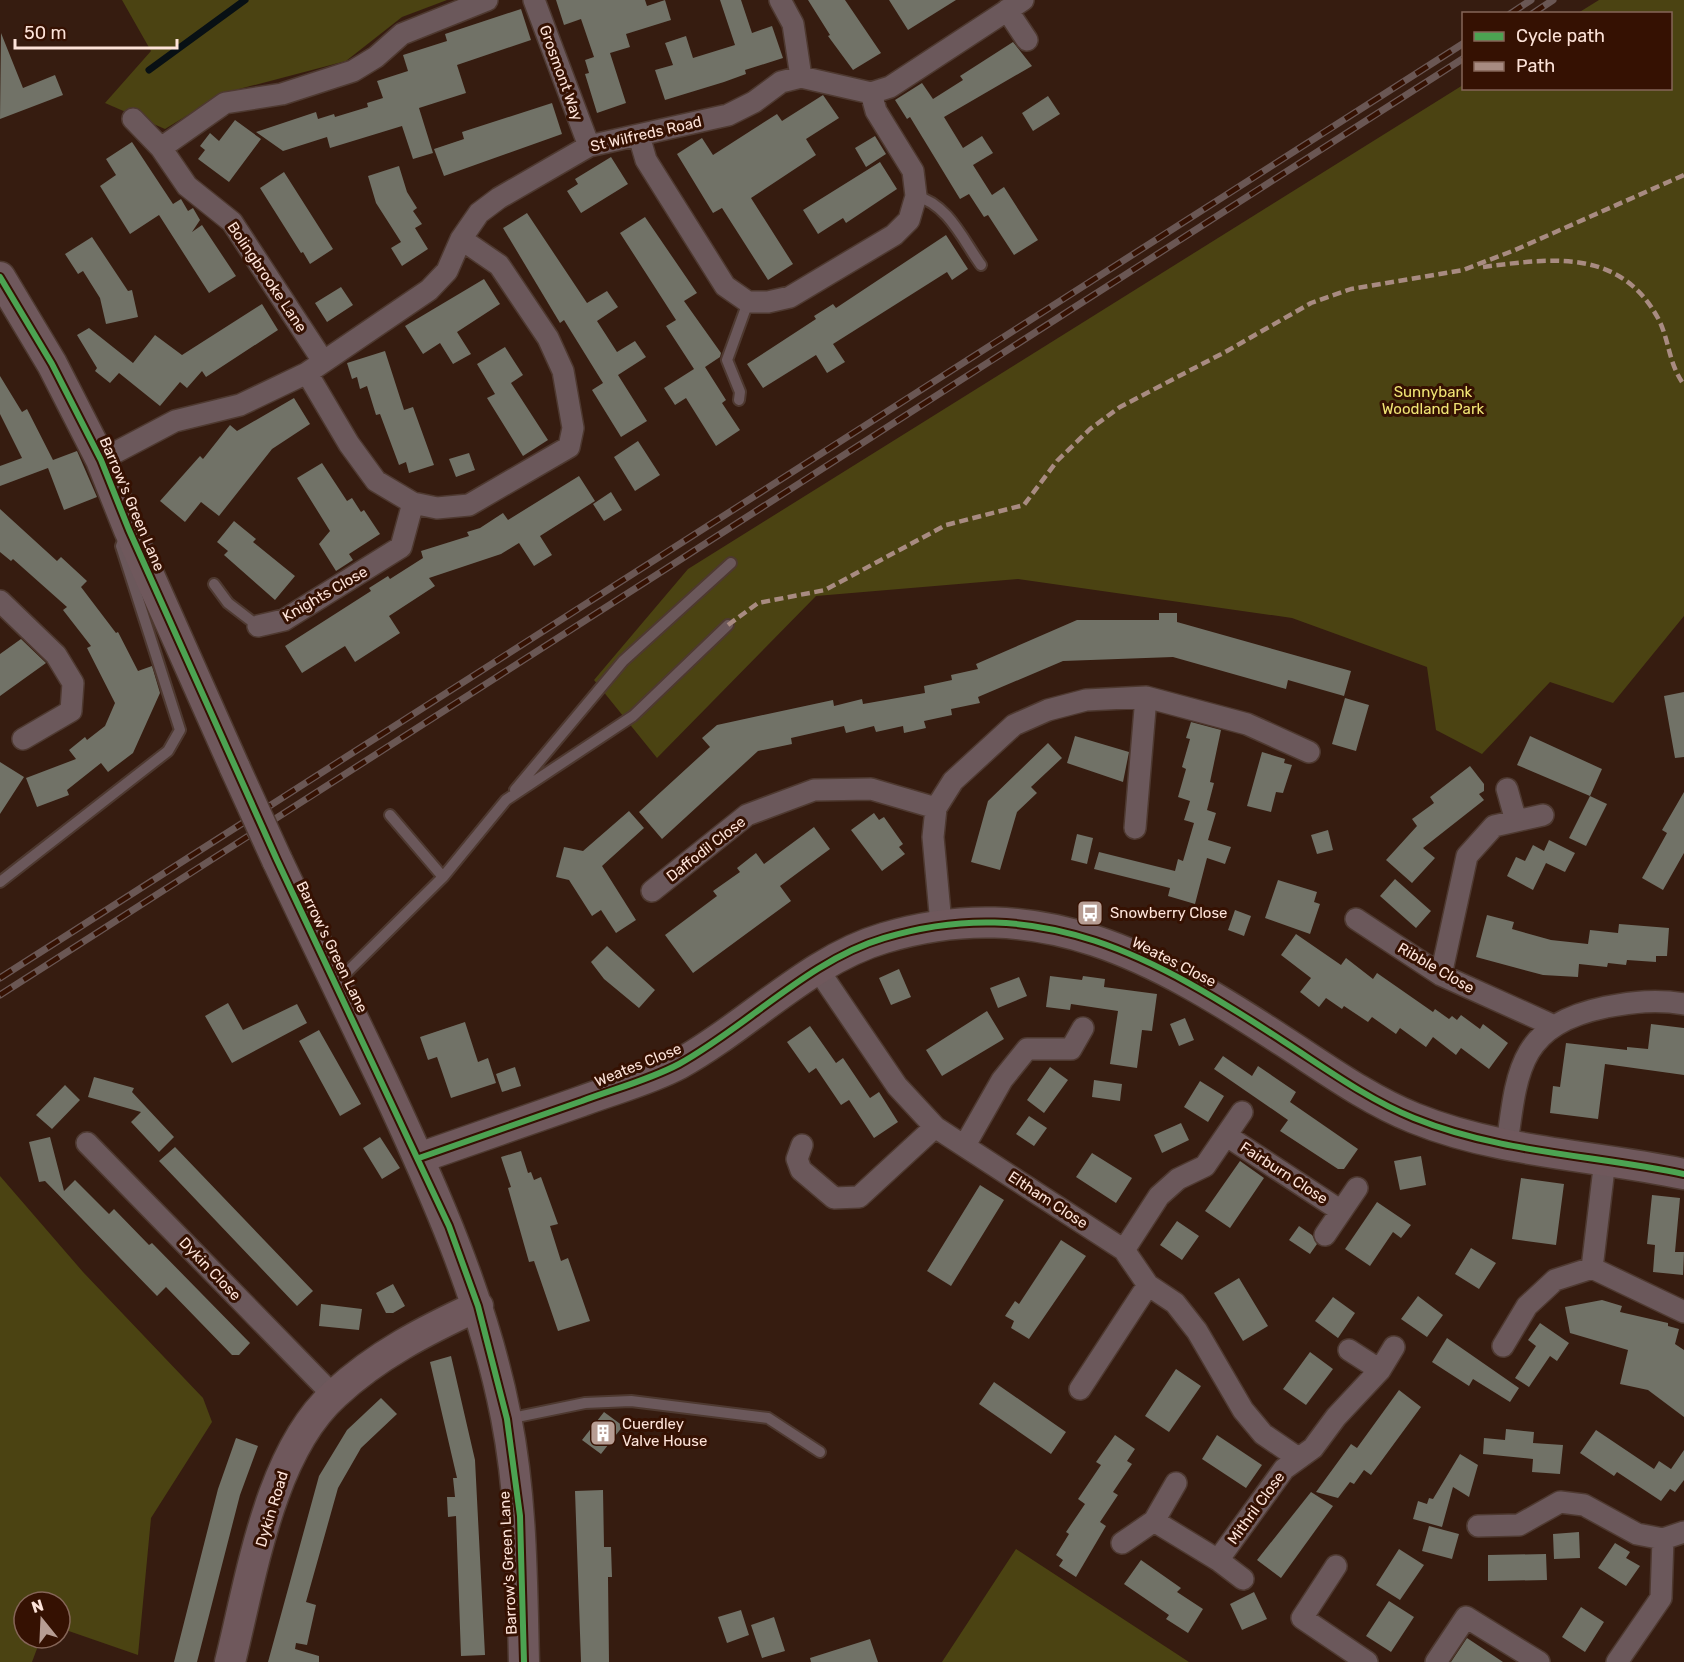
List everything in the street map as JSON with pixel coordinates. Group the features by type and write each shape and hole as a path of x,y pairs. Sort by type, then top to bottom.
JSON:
{"street":[{"path":"161,148 225,103 282,93 353,71 376,57 402,34 488,0"},
{"name":"Grosmont Way","path":"534,0 589,146"},
{"path":"780,0 793,24 801,77 871,93 890,87 1015,5 1027,40"},
{"name":"St Wilfreds Road","path":"101,460 175,421 240,405 315,367 429,290 447,271 461,239 479,213 499,198 589,146 728,115 754,102 781,82 801,77"},
{"path":"639,136 646,160 725,286 748,302 768,302 790,297 894,235 909,220 916,196 913,171 876,111 871,93"},
{"name":"Bolingbrooke Lane","path":"133,119 161,148 187,186 232,222 315,367 350,444 376,481 413,503"},
{"path":"413,503 437,508 470,506 569,447 573,428 563,371 548,338 498,265 461,239"},
{"name":"Barrow's Green Lane","path":"0,277 52,364 101,460 129,530 235,768 449,1226 478,1306 507,1419 520,1516 524,1662"},
{"name":"Knights Close","path":"258,626 284,620 401,547 413,503"},
{"path":"3,609 56,655 73,683 71,711 23,740"},
{"path":"1135,828 1146,697"},
{"path":"941,924 933,837 936,808 952,781 1014,725 1048,710 1086,700 1146,697 1247,724 1309,752"},
{"name":"Daffodil Close","path":"652,891 747,815 814,790 871,789 936,808"},
{"path":"1507,789 1515,820"},
{"path":"1441,975 1467,856 1494,826 1543,815"},
{"name":"Ribble Close","path":"1356,919 1441,975 1552,1025"},
{"name":"Weates Close","path":"419,1158 674,1066 718,1042 817,968 851,950 884,938 941,924 986,922 1076,933 1131,952 1216,997 1362,1092 1412,1117 1458,1133 1507,1145 1684,1174"},
{"name":"Eltham Close","path":"817,968 897,1086 936,1127 1124,1250 1148,1285 1176,1303 1197,1331 1243,1410 1263,1434 1298,1458"},
{"path":"1507,1145 1515,1083 1535,1044 1552,1025 1595,1010 1634,1002 1658,1000 1684,1002"},
{"path":"965,1145 1002,1080 1027,1049 1071,1049 1083,1028"},
{"name":"Fairburn Close","path":"1124,1250 1159,1196 1178,1179 1205,1166 1242,1112"},
{"path":"802,1145 797,1159 801,1170 834,1198 859,1197 936,1127"},
{"name":"Fairburn Close","path":"1227,1136 1341,1211"},
{"name":"Dykin Close","path":"87,1143 333,1395"},
{"path":"1592,1268 1605,1160"},
{"name":"Fairburn Close","path":"1325,1235 1357,1188"},
{"path":"1503,1346 1527,1306 1555,1280 1592,1268 1684,1312"},
{"path":"1080,1389 1148,1285"},
{"name":"Dykin Road","path":"230,1662 273,1496 288,1458 333,1395 375,1361 417,1334 478,1306"},
{"name":"Mithril Close","path":"1218,1560 1284,1468 1313,1448 1336,1417 1380,1370 1394,1347"},
{"path":"1348,1350 1380,1370"},
{"path":"1122,1544 1155,1521 1176,1483"},
{"path":"1478,1526 1519,1525 1560,1502 1584,1505 1637,1534 1663,1539 1684,1532"},
{"name":"Mithril Close","path":"1155,1521 1218,1560 1243,1579"},
{"path":"1617,1662 1661,1598 1663,1539"},
{"path":"1336,1566 1302,1618 1368,1662"},
{"path":"1436,1662 1466,1617 1539,1662"}],"lane":[{"path":"916,196 928,199 941,208 981,265"},
{"path":"739,400 740,392 726,360 748,302"},
{"path":"0,882 168,751 180,730 121,546 129,530"},
{"path":"336,983 443,877 623,661 731,563"},
{"name":"Knights Close","path":"214,584 228,603 258,626"},
{"path":"506,800 633,716 728,626"},
{"path":"390,815 443,877"},
{"path":"507,1419 585,1403 631,1401 768,1418 820,1452"}],"green space":[{"path":"122,0 447,0 402,17 346,61 224,93 165,129 105,103 151,51"},
{"name":"Sunnybank Woodland Park","path":"1599,0 1684,0 1684,616 1613,703 1550,682 1482,754 1436,730 1427,667 1292,618 1018,579 816,596 657,758 594,680 688,569 1462,86 1462,90 1672,90 1672,12 1580,12"},
{"path":"0,1176 83,1272 203,1398 212,1422 151,1518 138,1655 72,1632 72,1590 12,1590 12,1650 36,1650 32,1662 0,1662"},
{"path":"1016,1549 1189,1662 942,1662"}],"building":[{"path":"556,0 645,0 647,6 665,0 671,20 626,34 630,47 610,53 626,103 597,113 585,74 589,73 585,60 594,57 581,19 564,25"},
{"path":"720,0 741,0 752,33 772,26 783,58 745,70 746,74 724,82 665,100 655,70 673,65 665,43 686,36 693,58 735,45"},
{"path":"808,0 845,0 881,53 853,70 828,36 830,35"},
{"path":"889,0 956,0 908,30"},
{"path":"521,9 531,40 457,65 466,93 419,108 433,153 413,159 402,126 330,148 327,137 283,151 256,132 316,112 318,119 334,114 335,117 368,107 367,103 383,98 377,81 408,71 403,55 447,41 445,34"},
{"path":"1,33 23,88 55,75 63,95 0,119"},
{"path":"1013,42 1032,66 944,117 963,148 982,136 993,153 973,165 992,195 1004,187 1038,240 1014,255 988,215 984,217 969,194 960,199 910,117 907,119 895,100 922,83 933,99 963,80 960,76"},
{"path":"823,95 839,118 806,139 816,155 751,198 793,264 768,280 722,208 713,213 677,154 702,138 713,155 777,114 782,121"},
{"path":"1048,96 1060,114 1033,131 1022,113"},
{"path":"552,103 562,134 444,176 434,149 464,139 462,132"},
{"path":"235,120 261,139 229,182 198,159 205,150 200,146 210,133 219,141"},
{"path":"875,136 886,154 866,167 855,148"},
{"path":"132,142 173,204 181,199 188,211 193,208 200,220 192,232 202,225 236,276 209,293 159,215 130,234 100,186 116,175 106,159"},
{"path":"611,157 628,184 581,213 567,191 578,184 575,179"},
{"path":"880,162 897,189 846,223 843,218 818,234 803,210"},
{"path":"399,166 407,192 417,208 413,211 422,224 415,228 428,249 402,266 391,248 401,242 376,203 368,176"},
{"path":"284,172 333,249 310,264 260,188"},
{"path":"527,213 587,303 607,291 618,307 597,321 617,352 635,341 646,357 618,375 647,421 621,437 592,390 603,383 564,320 560,323 503,228"},
{"path":"645,217 697,293 684,301 721,353 720,357 705,367 726,400 722,403 740,430 716,446 686,398 675,405 664,388 694,369 666,326 676,320 620,233"},
{"path":"946,235 968,269 952,280 947,272 833,344 845,362 827,373 816,355 763,388 747,364 816,319 814,316 833,304 836,308"},
{"path":"92,237 128,291 132,290 138,317 106,324 100,298 83,271 78,274 65,254"},
{"path":"484,279 500,304 457,332 471,354 453,364 440,343 423,354 405,326"},
{"path":"341,287 353,305 327,322 315,303"},
{"path":"262,304 278,330 206,377 202,371 187,388 180,382 160,406 119,373 110,383 95,371 97,368 77,335 89,328 133,363 155,335 182,355"},
{"path":"505,347 523,375 511,383 548,440 523,456 487,398 495,394 477,364"},
{"path":"385,351 404,410 413,407 434,465 409,473 406,462 399,465 380,414 376,415 367,386 360,389 357,377 352,379 347,363"},
{"path":"0,376 22,412 27,409 53,460 77,451 97,497 64,510 48,468 0,486 0,466 22,458 0,414"},
{"path":"294,398 310,424 272,449 219,516 201,502 185,522 160,501 200,456 203,459 230,425 237,431"},
{"path":"638,441 660,475 635,491 614,457"},
{"path":"469,453 475,470 456,477 449,459"},
{"path":"322,463 347,501 352,498 361,512 364,510 380,534 349,554 353,560 336,571 319,544 330,531 297,478"},
{"path":"579,476 595,501 540,536 552,555 534,566 519,543 501,554 429,578 435,586 389,616 400,633 355,662 345,646 302,673 285,646 371,591 369,588 388,576 390,579 423,558 421,551 469,536 467,532 480,528 503,513 508,520"},
{"path":"611,492 622,510 604,521 593,504"},
{"path":"0,509 57,561 61,557 87,581 81,587 116,633 118,632 138,671 152,666 160,693 133,753 108,772 101,763 67,790 69,795 37,807 26,778 76,759 69,750 85,737 87,740 105,726 115,703 87,648 91,646 63,610 67,607 13,559 11,561 0,552"},
{"path":"234,521 256,539 253,542 295,576 275,600 224,555 228,551 217,542"},
{"path":"1159,613 1177,613 1177,622 1351,671 1344,696 1288,680 1286,689 1173,657 1063,661 978,697 980,703 951,709 952,715 924,721 926,728 904,733 903,726 876,732 874,726 846,733 844,726 791,738 792,744 758,751 662,839 639,812 710,747 702,738 717,725 833,700 834,706 862,699 863,704 925,693 924,686 952,680 951,675 978,669 976,664 1077,620 1159,620"},
{"path":"21,639 46,663 0,696 0,654"},
{"path":"1684,692 1684,757 1675,758 1664,696"},
{"path":"1345,698 1369,705 1356,751 1332,744"},
{"path":"1191,722 1221,730 1210,782 1214,783 1207,810 1216,813 1208,840 1231,847 1225,864 1207,858 1195,904 1168,896 1170,888 1094,869 1099,852 1175,871 1178,859 1183,861 1194,823 1184,820 1190,801 1178,797 1186,769 1182,767 1190,739 1186,738"},
{"path":"1075,736 1129,752 1123,782 1067,763"},
{"path":"1530,736 1602,769 1590,796 1517,765"},
{"path":"1048,743 1062,758 1031,787 1037,793 1017,812 1000,870 971,862 988,801"},
{"path":"1262,752 1285,759 1284,763 1292,765 1283,793 1276,792 1271,812 1247,806"},
{"path":"0,762 24,777 0,814"},
{"path":"1470,766 1484,784 1484,791 1479,794 1484,800 1423,848 1435,858 1412,883 1386,860 1417,826 1412,819 1434,803 1430,797"},
{"path":"1684,792 1684,853 1663,890 1642,878 1667,833 1662,830"},
{"path":"1590,796 1607,804 1586,846 1569,838"},
{"path":"629,811 644,828 602,866 636,920 616,933 601,910 592,916 569,880 556,877 564,847 583,851"},
{"path":"874,813 879,820 884,817 903,844 899,847 905,854 882,871 851,830"},
{"path":"814,827 830,849 780,886 791,901 693,973 665,935 717,896 713,891 740,872 737,868 756,853 764,864"},
{"path":"1328,830 1333,850 1317,854 1311,835"},
{"path":"1077,834 1093,838 1087,864 1071,860"},
{"path":"1549,840 1575,853 1565,872 1546,863 1533,890 1507,876 1516,857 1525,861 1533,845 1544,851"},
{"path":"1395,879 1431,911 1416,928 1380,896"},
{"path":"1278,880 1317,892 1314,902 1320,904 1310,934 1265,918"},
{"path":"1235,910 1251,916 1244,936 1228,930"},
{"path":"1487,915 1514,922 1512,929 1551,940 1588,944 1590,930 1618,933 1619,924 1669,928 1667,956 1656,956 1656,962 1627,960 1626,965 1608,963 1607,967 1579,964 1578,977 1543,975 1476,957"},
{"path":"1296,934 1341,965 1346,958 1373,979 1377,973 1433,1012 1435,1009 1449,1019 1452,1016 1457,1020 1461,1015 1480,1029 1483,1024 1508,1043 1489,1069 1461,1048 1456,1055 1433,1037 1426,1047 1400,1028 1396,1034 1372,1017 1368,1022 1344,1006 1342,1009 1326,998 1319,1007 1300,992 1311,978 1281,955"},
{"path":"607,946 655,990 639,1008 604,979 591,962"},
{"path":"899,969 911,997 891,1005 879,978"},
{"path":"1050,976 1082,980 1083,976 1105,979 1104,987 1157,994 1152,1031 1142,1030 1137,1068 1110,1064 1118,1011 1071,1004 1070,1010 1046,1007"},
{"path":"1019,977 1027,996 998,1008 990,988"},
{"path":"228,1003 243,1030 297,1004 307,1023 232,1063 205,1016"},
{"path":"987,1011 1004,1039 942,1076 926,1050"},
{"path":"1185,1018 1194,1040 1179,1046 1170,1024"},
{"path":"465,1022 478,1062 488,1058 496,1083 451,1098 437,1057 428,1060 420,1037"},
{"path":"1651,1024 1684,1028 1684,1075 1605,1064 1598,1119 1550,1113 1553,1086 1560,1087 1566,1043 1627,1050 1627,1047 1648,1049"},
{"path":"810,1026 836,1063 843,1058 870,1098 879,1092 898,1122 874,1138 849,1100 841,1105 816,1068 809,1073 787,1042"},
{"path":"319,1030 361,1104 340,1116 299,1041"},
{"path":"1223,1056 1252,1076 1258,1066 1296,1092 1290,1102 1358,1149 1344,1169 1338,1169 1280,1131 1288,1120 1214,1069"},
{"path":"515,1067 521,1086 502,1092 496,1074"},
{"path":"1050,1067 1068,1080 1044,1113 1027,1100"},
{"path":"94,1077 134,1088 132,1092 174,1137 159,1152 131,1122 141,1112 88,1097"},
{"path":"1094,1080 1122,1084 1120,1101 1092,1097"},
{"path":"1200,1081 1224,1096 1208,1122 1184,1107"},
{"path":"65,1085 80,1100 52,1129 36,1115"},
{"path":"1029,1116 1047,1128 1034,1146 1016,1134"},
{"path":"1181,1123 1189,1140 1162,1153 1154,1135"},
{"path":"50,1137 64,1191 75,1180 109,1214 114,1209 149,1245 152,1243 250,1343 239,1355 232,1355 166,1287 157,1296 45,1181 39,1182 29,1142"},
{"path":"380,1137 400,1168 382,1179 363,1148"},
{"path":"175,1147 313,1291 297,1306 159,1161"},
{"path":"521,1151 528,1173 531,1172 534,1180 541,1177 558,1224 550,1226 561,1261 568,1258 590,1321 558,1331 534,1261 529,1262 508,1188 511,1187 501,1157"},
{"path":"1092,1153 1132,1178 1116,1203 1076,1177"},
{"path":"1421,1156 1426,1185 1400,1190 1394,1161"},
{"path":"1240,1161 1264,1178 1230,1228 1205,1211"},
{"path":"1521,1178 1564,1184 1556,1245 1512,1239"},
{"path":"980,1185 1004,1200 951,1286 927,1271"},
{"path":"1652,1195 1680,1198 1675,1252 1684,1252 1683,1275 1653,1272 1655,1245 1647,1244"},
{"path":"1377,1202 1411,1225 1401,1238 1393,1232 1370,1266 1345,1249"},
{"path":"1177,1221 1199,1236 1182,1260 1160,1245"},
{"path":"1299,1226 1312,1235 1317,1244 1310,1254 1289,1240"},
{"path":"1061,1240 1086,1256 1029,1339 1011,1328 1014,1321 1005,1316 1015,1301 1019,1304"},
{"path":"1471,1248 1496,1263 1479,1289 1455,1274"},
{"path":"1239,1278 1268,1326 1243,1341 1214,1293"},
{"path":"393,1284 405,1306 393,1313 386,1313 376,1293"},
{"path":"1418,1296 1443,1315 1427,1337 1401,1319"},
{"path":"1333,1297 1355,1313 1338,1338 1315,1321"},
{"path":"1602,1300 1622,1306 1620,1312 1668,1323 1668,1326 1679,1329 1675,1344 1684,1350 1684,1417 1648,1390 1620,1384 1628,1350 1570,1333 1565,1307"},
{"path":"321,1304 362,1309 359,1330 319,1326"},
{"path":"1540,1323 1569,1343 1557,1361 1550,1356 1529,1387 1515,1378 1536,1346 1528,1340"},
{"path":"1447,1338 1519,1388 1510,1402 1473,1379 1469,1386 1432,1362"},
{"path":"1310,1352 1333,1369 1306,1405 1283,1389"},
{"path":"451,1356 475,1460 485,1655 461,1656 456,1516 448,1517 447,1497 455,1497 453,1478 457,1478 430,1362"},
{"path":"1176,1369 1201,1386 1169,1432 1145,1416"},
{"path":"994,1382 1066,1432 1051,1454 979,1404"},
{"path":"1399,1390 1421,1407 1371,1475 1364,1470 1354,1484 1350,1482 1338,1498 1316,1492 1351,1444 1357,1448"},
{"path":"381,1398 397,1414 361,1448 338,1488 306,1602 316,1605 307,1645 296,1643 295,1649 319,1656 319,1662 268,1662 319,1476 347,1430"},
{"name":"Cuerdley Valve House","path":"604,1412 623,1426 601,1454 582,1440"},
{"path":"1506,1429 1534,1432 1533,1443 1563,1445 1560,1474 1532,1472 1533,1459 1483,1454 1484,1438 1505,1440"},
{"path":"1596,1430 1654,1469 1659,1461 1671,1469 1684,1450 1684,1480 1675,1492 1670,1489 1661,1501 1617,1472 1614,1476 1580,1453"},
{"path":"1115,1435 1135,1449 1127,1461 1132,1464 1113,1492 1118,1495 1100,1522 1106,1526 1076,1577 1059,1566 1063,1560 1056,1555 1069,1534 1066,1532 1085,1504 1078,1499 1101,1465 1096,1462"},
{"path":"1217,1435 1262,1465 1246,1488 1202,1459"},
{"path":"236,1438 258,1446 240,1495 197,1662 174,1662 218,1489"},
{"path":"1460,1454 1478,1465 1469,1497 1453,1487 1442,1527 1413,1519 1418,1501 1427,1504 1429,1498 1433,1499"},
{"path":"603,1490 604,1547 611,1547 612,1577 608,1577 609,1662 581,1662 575,1491"},
{"path":"1311,1492 1333,1506 1281,1578 1257,1560"},
{"path":"1429,1526 1459,1534 1452,1559 1422,1551"},
{"path":"1579,1532 1580,1558 1554,1559 1553,1534"},
{"path":"1615,1543 1630,1552 1626,1558 1640,1566 1626,1586 1598,1568"},
{"path":"1399,1549 1424,1565 1400,1600 1376,1585"},
{"path":"1546,1554 1547,1580 1488,1581 1488,1555"},
{"path":"1141,1560 1181,1588 1177,1592 1203,1609 1188,1633 1166,1619 1169,1615 1124,1584"},
{"path":"1254,1592 1267,1619 1242,1630 1230,1604"},
{"path":"1389,1601 1414,1617 1391,1652 1366,1636"},
{"path":"1581,1607 1604,1622 1585,1652 1562,1637"},
{"path":"741,1610 749,1635 727,1643 718,1617"},
{"path":"774,1617 785,1651 762,1658 751,1625"},
{"path":"1467,1638 1503,1662 1451,1662"},
{"path":"870,1639 878,1662 811,1662 810,1658"}],"waterway":[{"path":"149,70 245,0"}],"railway":[{"path":"1513,12 1531,0"},
{"path":"1535,12 1553,0"},
{"path":"0,978 1462,44"},
{"path":"0,995 1462,59"}],"marked path":[{"path":"728,625 758,603 825,590 946,525 1024,505 1057,461 1090,429 1120,407 1227,351 1311,303 1351,289 1463,270 1515,250 1684,175"},
{"path":"1483,267 1534,261 1583,263 1605,269 1625,280 1643,297 1659,320 1675,368 1684,385"}],"cycle path":[{"path":"0,277 52,364 101,460 129,530 277,860 449,1226 478,1306 507,1419 520,1516 524,1662"},
{"path":"419,1158 668,1070 705,1049 804,978 856,948 884,938 941,926 995,923 1046,928 1095,941 1142,960 1189,983 1363,1092 1414,1118 1447,1130 1513,1146 1684,1174"}],"place":[{"name":"Snowberry Close","path":"1090,913"},
{"name":"Cuerdley Valve House","path":"603,1433"}]}
